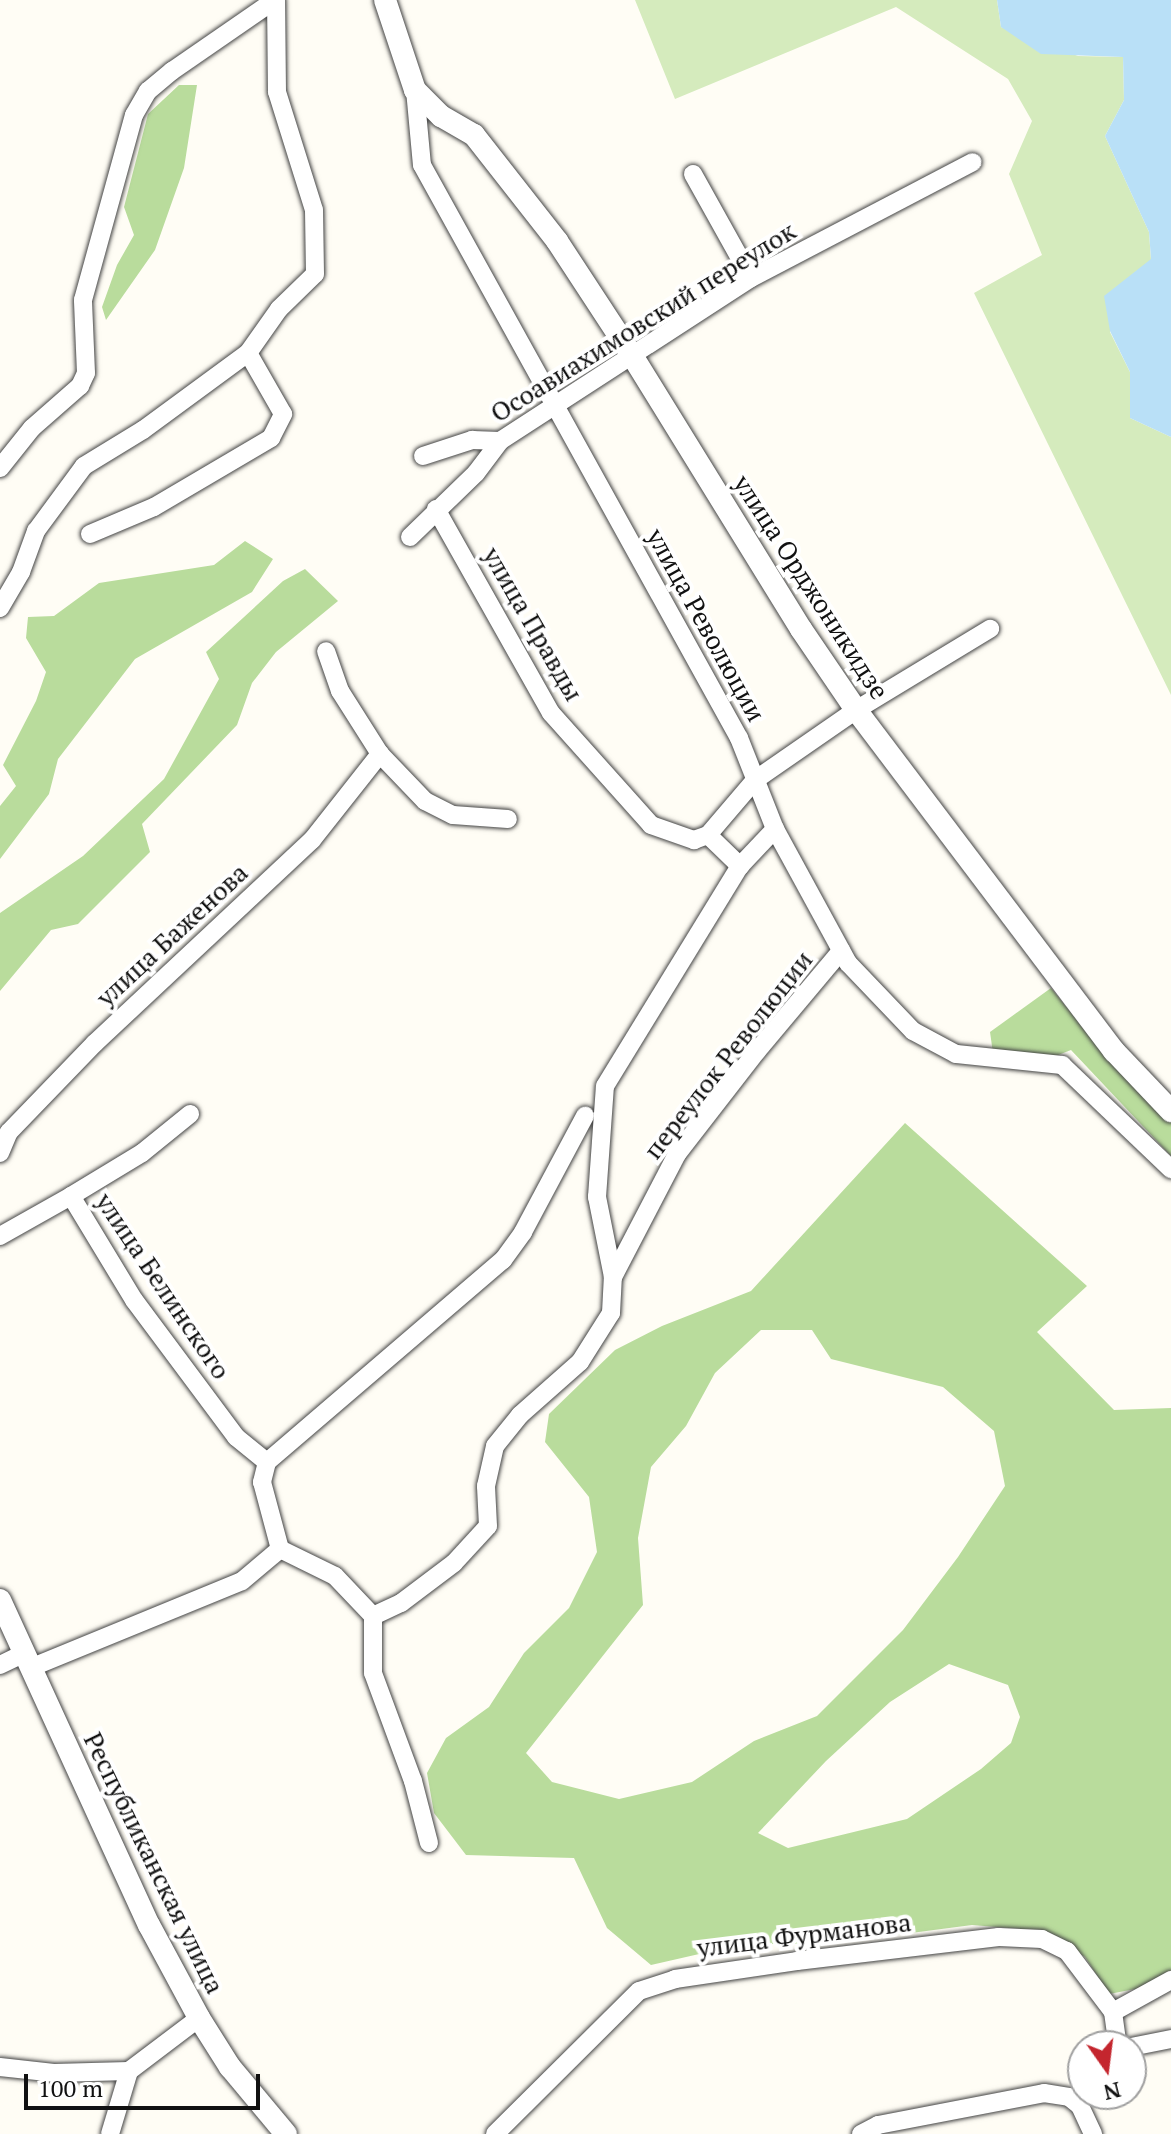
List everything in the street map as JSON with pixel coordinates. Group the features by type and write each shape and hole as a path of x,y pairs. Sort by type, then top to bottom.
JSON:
{"street":[{"path":"0,608 21,572 36,531 84,466 143,430 248,353 279,309 315,274 314,210 277,92 275,0"},
{"path":"0,468 32,428 80,386 86,373 83,300 134,115 148,91 275,0"},
{"path":"385,0 415,90"},
{"name":"улица Орджоникидзе","path":"415,90 441,116 474,135 557,241 633,357 801,629 856,710 1114,1051 1171,1111"},
{"name":"улица Революции","path":"415,90 422,165 739,738 775,829 848,963 913,1031 956,1054 1062,1065 1171,1169"},
{"name":"Осоавиахимовский переулок","path":"410,537 476,473 500,441 751,278 973,162"},
{"path":"693,174 751,278"},
{"path":"90,534 154,507 271,438 283,414 248,353"},
{"path":"423,456 472,440 500,441"},
{"name":"улица Правды","path":"436,509 551,713 651,825 694,840 708,835"},
{"path":"740,866 708,835 755,780 856,710 990,629"},
{"path":"326,651 340,691 380,754 425,801 453,815 508,819"},
{"name":"улица Баженова","path":"0,1153 9,1132 95,1043 312,840 380,754"},
{"path":"373,1616 401,1603 454,1563 488,1526 486,1486 495,1446 520,1415 580,1362 611,1313 613,1277 597,1197 605,1086 740,866 775,829"},
{"name":"переулок Революции","path":"613,1277 677,1154 757,1051 841,951"},
{"path":"71,1196 142,1153 190,1114"},
{"path":"429,1843 413,1781 373,1673 373,1616 335,1576 280,1549 262,1482 267,1462 503,1260 523,1232 585,1116"},
{"name":"улица Белинского","path":"0,1236 71,1196 153,1325 236,1437 267,1462"},
{"path":"0,1665 26,1661 242,1581 280,1549"},
{"name":"Республиканская улица","path":"0,1600 149,1925 199,2018 230,2067 286,2134"},
{"name":"улица Фурманова","path":"495,2134 639,1991 675,1979 999,1937 1042,1939 1067,1951 1113,2012 1116,2030"},
{"path":"1113,2012 1171,1980"},
{"path":"0,2067 54,2073 129,2071 199,2018"},
{"path":"1147,2044 1171,2039"},
{"path":"110,2134 121,2106 129,2071"},
{"path":"861,2134 878,2125 1044,2093 1067,2097"},
{"path":"1087,2110 1093,2134"}],"green space":[{"path":"635,0 997,0 1001,27 1078,56 1123,57 1124,100 1105,136 1149,232 1151,260 1110,332 1130,372 1130,418 1171,437 1171,695 974,293 1042,255 1009,174 1032,121 1008,79 896,7 675,99"},
{"path":"179,85 197,85 184,168 155,250 106,320 102,307 117,265 134,235 124,207 148,114"},
{"path":"245,541 273,559 252,592 135,659 58,759 49,794 0,859 0,806 16,786 3,765 36,701 46,672 26,638 28,617 54,616 99,583 214,565"},
{"path":"305,569 338,601 276,652 252,683 237,725 142,824 150,852 78,924 51,930 0,991 0,913 83,856 164,779 219,679 206,652 283,581"},
{"path":"1051,988 1101,1050 1171,1120 1171,1156 1071,1050 1053,1057 993,1053 990,1032"},
{"path":"905,1123 1087,1286 1037,1332 1114,1410 1171,1408 1171,1970 1151,1986 1109,1994 1085,1957 1045,1931 972,1925 827,1944 743,1944 651,1965 607,1928 574,1858 466,1855 434,1813 427,1773 446,1738 489,1707 524,1653 569,1608 597,1552 589,1497 545,1442 549,1414 615,1350 662,1326 751,1291","holes":["761,1330 812,1330 831,1359 943,1387 994,1431 1005,1486 958,1557 903,1630 817,1716 754,1741 692,1782 619,1799 552,1782 526,1753 643,1605 638,1538 651,1467 686,1426 715,1373","949,1664 1008,1685 1020,1717 1011,1743 981,1769 907,1819 788,1848 758,1833 826,1761 890,1702"]}],"water":[{"path":"997,0 1171,0 1171,437 1130,418 1130,372 1110,331 1104,296 1151,259 1149,232 1105,136 1124,100 1123,57 1041,54 1001,27"}]}
